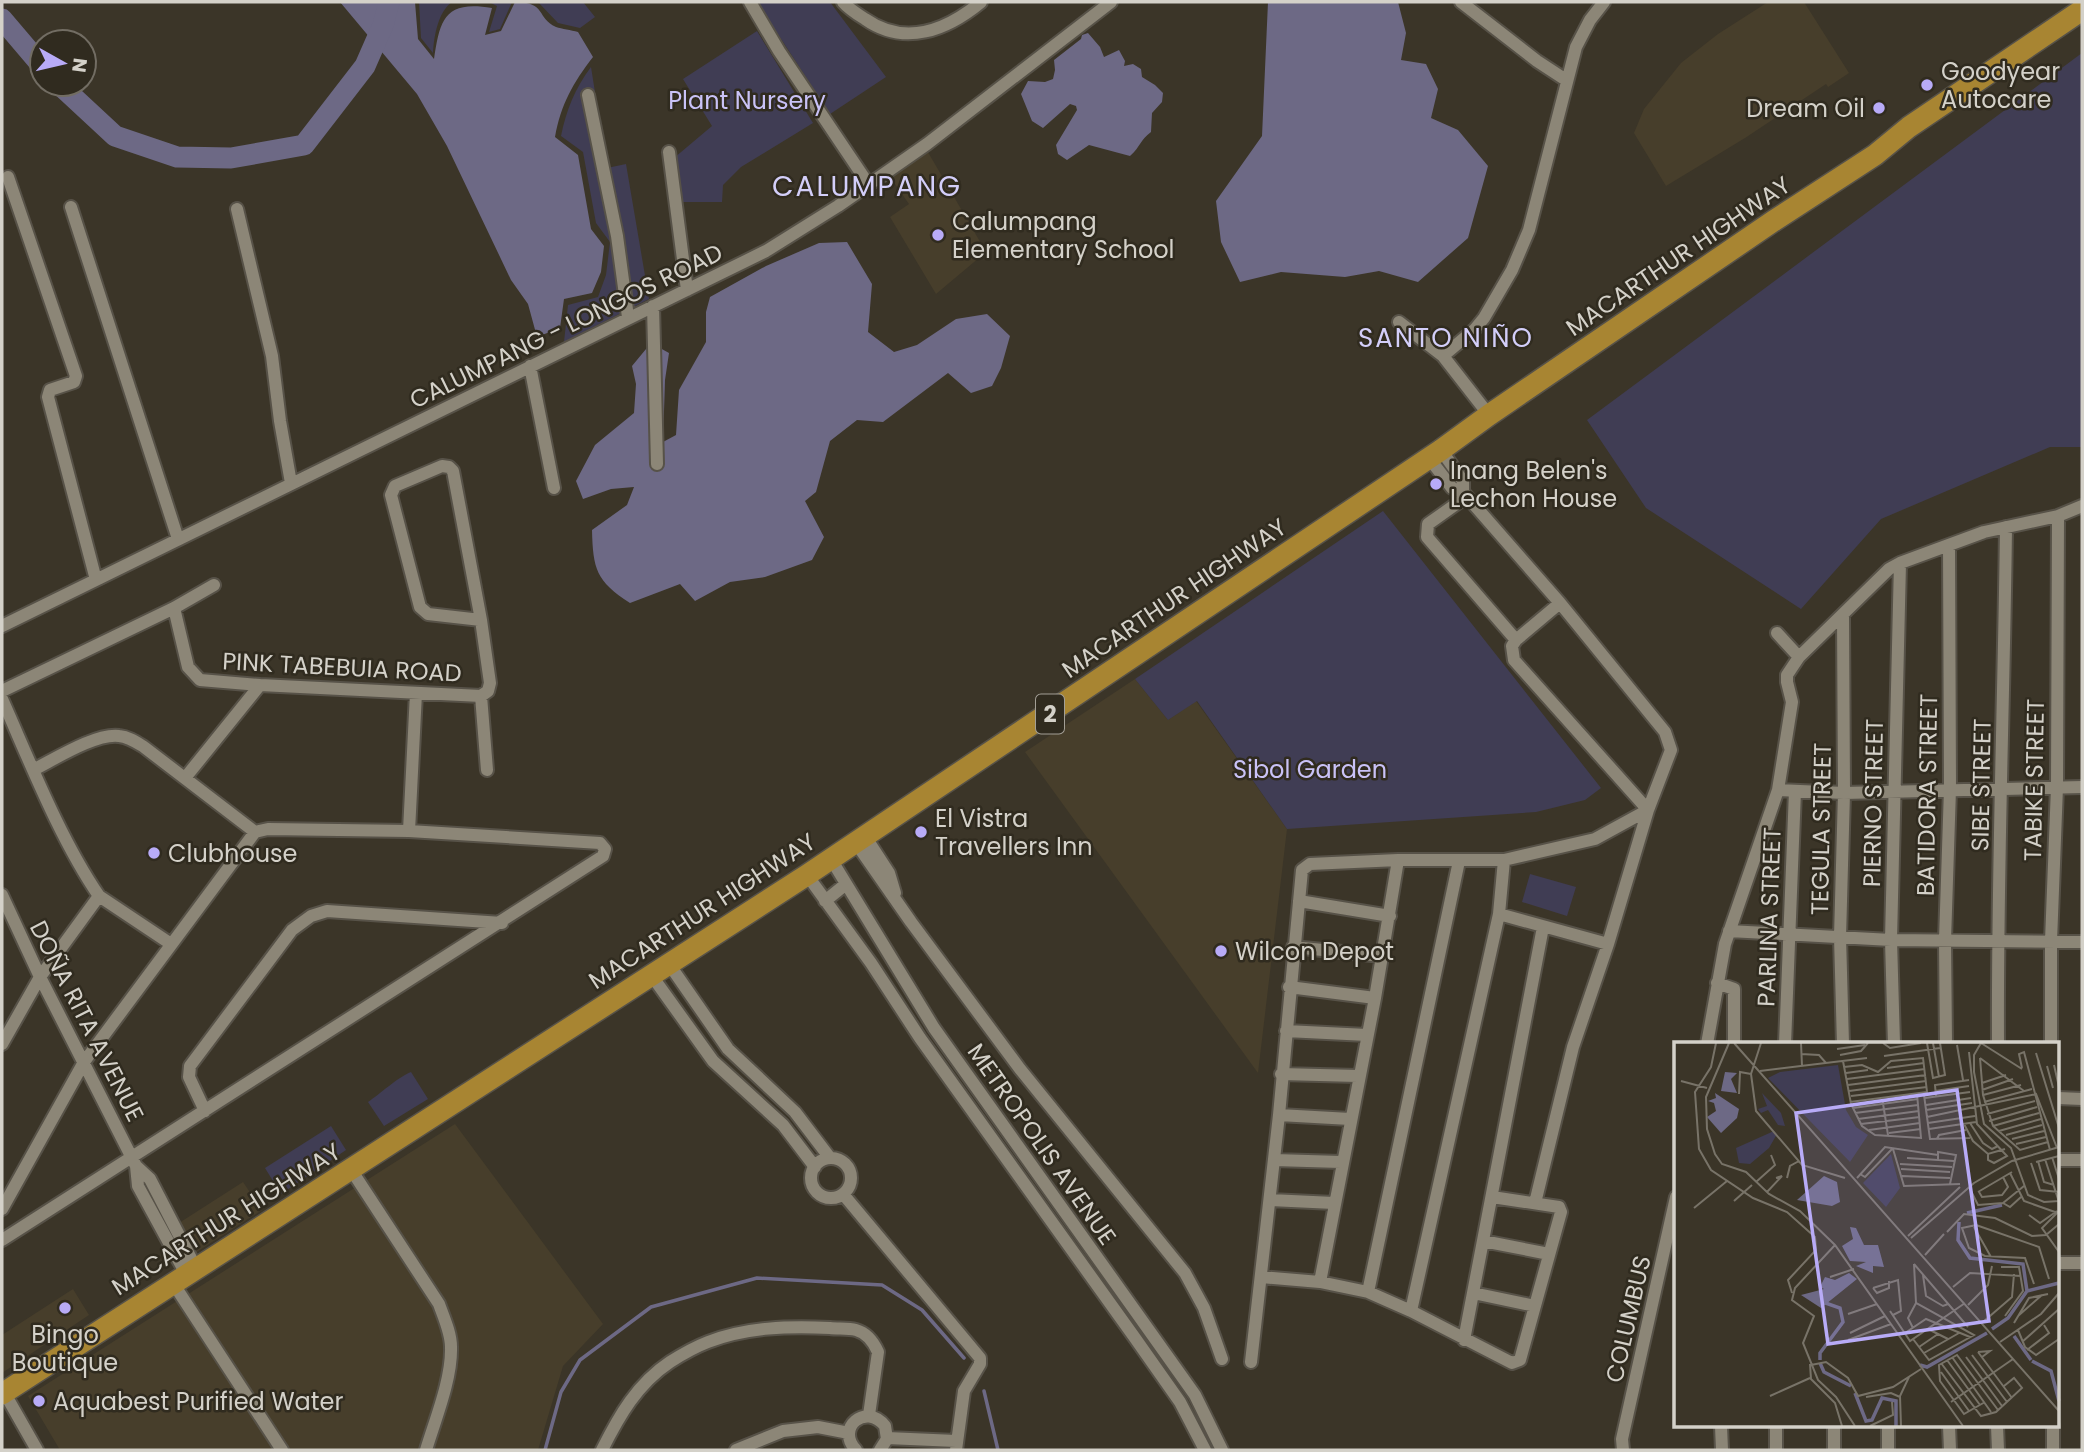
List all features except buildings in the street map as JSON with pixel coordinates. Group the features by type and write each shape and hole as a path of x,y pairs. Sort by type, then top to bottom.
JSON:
{"highway":[{"name":"MACARTHUR HIGHWAY","path":"3,1393 807,876 1435,454 1775,220 1875,155 1909,127 2082,10"}],"street":[{"path":"750,2 779,51 869,185"},
{"path":"843,2 873,25 900,34 923,33 961,19 981,2"},
{"name":"CALUMPANG - LONGOS ROAD","path":"2,626 766,251 927,144 1111,2"},
{"path":"1461,2 1566,80"},
{"path":"1443,356 1484,318 1512,270 1533,217 1566,80 1582,34 1604,2"},
{"path":"588,95 617,236 628,317"},
{"path":"669,152 687,290"},
{"path":"8,177 76,376 74,383 50,390 48,397 96,580"},
{"path":"71,207 178,539"},
{"path":"237,209 272,356 291,483"},
{"path":"653,306 657,464"},
{"path":"1399,322 1443,356 1489,415"},
{"path":"530,366 554,488"},
{"path":"1435,454 1452,488 1465,495 1560,603 1670,740 1671,750 1648,810 1608,944 1573,1047 1535,1203"},
{"name":"PINK TABEBUIA ROAD","path":"174,608 188,667 200,680 481,696 488,691 490,683 481,620 453,471 442,466 395,486 391,495 420,607 428,614 481,620"},
{"path":"1465,495 1428,524 1427,537 1516,640"},
{"path":"1707,1042 1729,931 1778,790 1793,702 1787,674 1799,657 1889,569 1984,532 2058,516 2082,506"},
{"name":"TABIKE STREET","path":"2051,1042 2051,941 2057,787 2058,516"},
{"name":"SIBE STREET","path":"1998,1042 2006,527"},
{"name":"BATIDORA STREET","path":"1945,1042 1950,789 1949,546"},
{"name":"PIERNO STREET","path":"1894,1042 1891,940 1900,563"},
{"path":"2,691 174,608 214,585"},
{"path":"1560,603 1516,640 1512,646 1514,660 1648,810"},
{"name":"TEGULA STREET","path":"1843,615 1844,793 1840,936 1843,1042"},
{"path":"1777,633 1799,657"},
{"path":"185,778 260,685"},
{"path":"409,831 416,693"},
{"path":"481,696 487,770"},
{"path":"2,699 33,770 86,877 99,896 171,944"},
{"path":"33,770 100,738 117,735 144,747 255,832"},
{"path":"1778,790 1844,793 2082,786"},
{"name":"PARLINA STREET","path":"1785,1042 1794,791"},
{"path":"1251,1362 1279,1115 1301,870 1306,865 1398,860 1504,860 1595,839 1648,810"},
{"path":"2,1209 84,1062 255,832 268,829 409,831 600,843 605,849 603,856 205,1111 134,1162 2,1240"},
{"path":"861,839 897,900 1020,1069 1185,1273 1204,1308 1222,1359"},
{"name":"METROPOLIS AVENUE","path":"831,859 934,1028 1195,1395 1219,1445"},
{"path":"1320,1282 1341,1162 1375,998 1398,860"},
{"path":"1411,1311 1499,914 1504,860"},
{"path":"1368,1292 1459,861"},
{"name":"METROPOLIS AVENUE","path":"807,876 1180,1402 1200,1448"},
{"path":"825,901 846,884"},
{"path":"2,1044 40,977 99,896"},
{"path":"1299,901 1390,916"},
{"name":"DOÑA RITA AVENUE","path":"3,902 134,1162 138,1186 282,1450"},
{"path":"205,1111 189,1077 190,1066 292,930 302,922 327,911 502,923"},
{"path":"1499,914 1608,944"},
{"path":"1464,1339 1544,927"},
{"path":"1729,931 1891,940 2082,943"},
{"path":"1293,947 1382,956"},
{"path":"661,970 728,1049 795,1112 830,1158"},
{"path":"661,970 713,1061 783,1125 815,1167"},
{"path":"1717,983 1734,989 1734,1042"},
{"path":"1289,987 1375,998"},
{"path":"1286,1031 1367,1035"},
{"path":"713,1061 728,1049"},
{"path":"1281,1074 1358,1076"},
{"path":"2060,1098 2082,1100"},
{"path":"1279,1115 1350,1119"},
{"path":"830,1158 839,1160 849,1170 850,1181 843,1194 829,1198 818,1194 811,1182 815,1167 830,1158"},
{"path":"1274,1160 1341,1162"},
{"path":"2060,1160 2082,1160"},
{"path":"352,1171 439,1304 446,1325 451,1346 450,1366 426,1450"},
{"path":"843,1194 980,1358 980,1364 964,1391 956,1446 887,1438"},
{"path":"1261,1277 1320,1282 1368,1292 1411,1311 1511,1363 1516,1363 1520,1360 1561,1212 1559,1207 1492,1197"},
{"path":"1269,1200 1334,1203"},
{"name":"COLUMBUS","path":"1623,1450 1622,1440 1674,1218"},
{"path":"1483,1241 1549,1254"},
{"path":"2060,1263 2082,1263"},
{"path":"1473,1293 1535,1306"},
{"path":"602,1450 626,1406 645,1383 670,1362 708,1342 748,1331 788,1326 856,1330 866,1335 878,1352 869,1415"},
{"path":"3,1393 37,1450"},
{"path":"856,1450 850,1443 849,1433 856,1419 869,1415 881,1420 885,1426 887,1438 880,1450"},
{"path":"736,1450 783,1431 818,1427 849,1433"},
{"path":"1721,1428 1722,1450"},
{"path":"1776,1428 1776,1450"},
{"path":"1834,1428 1834,1450"},
{"path":"1888,1428 1888,1450"},
{"path":"1949,1428 1950,1450"},
{"path":"1997,1428 1998,1450"},
{"path":"2053,1428 2053,1450"},
{"path":"1200,1448 1219,1445"}],"shaded area":[{"path":"340,2 415,2 418,39 434,59 442,24 454,10 464,7 492,8 485,35 501,31 515,2 537,8 556,27 578,32 593,57 569,94 555,137 578,155 591,229 604,246 601,272 592,293 564,299 560,328 537,337 528,304 511,280 447,146 417,94"},
{"path":"1268,2 1398,2 1406,33 1401,60 1426,64 1438,89 1431,118 1458,130 1488,166 1468,238 1418,282 1379,271 1345,277 1281,272 1240,282 1221,242 1216,201 1262,136"},
{"path":"1768,2 1804,2 1849,73 1828,87 1826,84 1666,186 1634,133 1644,109 1681,63 1718,34"},
{"path":"1088,33 1100,47 1104,57 1119,50 1125,61 1124,66 1133,64 1141,69 1142,77 1163,93 1162,102 1152,113 1151,132 1130,156 1089,145 1067,160 1058,154 1056,145 1077,110 1076,106 1070,104 1043,128 1032,121 1021,94 1028,81 1045,82 1053,79 1054,60 1081,39 1082,35"},
{"name":"Calumpang Elementary School","path":"925,147 986,252 936,294 890,217 909,204 888,174"},
{"path":"847,242 872,284 868,332 894,352 917,345 956,319 987,314 1010,336 1001,368 992,386 971,393 948,373 883,422 857,420 830,441 816,492 805,501 824,537 812,560 765,577 730,582 695,601 680,584 630,603 603,581 595,564 592,530 627,505 634,487 611,489 583,499 576,481 595,445 634,413 636,384 632,366 651,343 669,353 665,380 663,442 676,435 679,390 706,342 706,312 710,297 766,266 819,243"},
{"name":"Wilcon Depot","path":"1135,679 1168,720 1196,701 1287,829 1258,1073 1025,752"},
{"path":"455,1124 603,1324 563,1366 538,1450 60,1450 28,1396"},
{"path":"243,1182 262,1210 195,1253 179,1223"},
{"path":"73,1289 89,1315 2,1373 2,1335"}],"green space":[{"path":"419,2 452,2 440,18 433,53 421,38"},
{"path":"489,2 512,2 500,29 489,32 497,6"},
{"path":"538,2 583,2 595,17 580,28 558,23"},
{"name":"Plant Nursery","path":"757,2 830,2 886,77 830,114"},
{"name":"Plant Nursery","path":"757,31 813,123 741,167 723,185 722,202 680,202 674,158 712,126 683,79"},
{"path":"2082,53 2082,447 2050,447 1881,519 1801,609 1646,508 1587,420"},
{"path":"591,67 607,168 626,164 649,299 564,342 568,305 598,297 606,275 610,242 596,223 583,152 561,136 572,100"},
{"name":"Sibol Garden","path":"1383,511 1601,788 1585,800 1536,812 1287,829 1197,701 1168,720 1135,679"},
{"path":"1530,874 1576,887 1567,916 1522,902"},
{"path":"411,1072 428,1099 384,1126 368,1102"},
{"path":"331,1126 346,1150 281,1194 265,1168"}],"waterway":[{"path":"74,98 115,136 177,157 231,158 304,145 365,66 383,25 389,2"},
{"path":"2,19 28,50"},
{"path":"545,1450 561,1392 580,1360 651,1307 757,1278 882,1285 922,1310 964,1358"},
{"path":"984,1391 998,1450"}],"place":[{"name":"Goodyear Autocare","path":"1927,85"},
{"name":"Dream Oil","path":"1879,108"},
{"name":"Calumpang Elementary School","path":"938,235"},
{"name":"Inang Belen's Lechon House","path":"1436,484"},
{"name":"El Vistra Travellers Inn","path":"921,832"},
{"name":"Clubhouse","path":"154,853"},
{"name":"Wilcon Depot","path":"1221,951"},
{"name":"Bingo Boutique","path":"65,1308"},
{"name":"Aquabest Purified Water","path":"39,1401"}],"district":[{"name":"CALUMPANG","path":"867,186"},
{"name":"SANTO NIÑO","path":"1446,338"}]}
